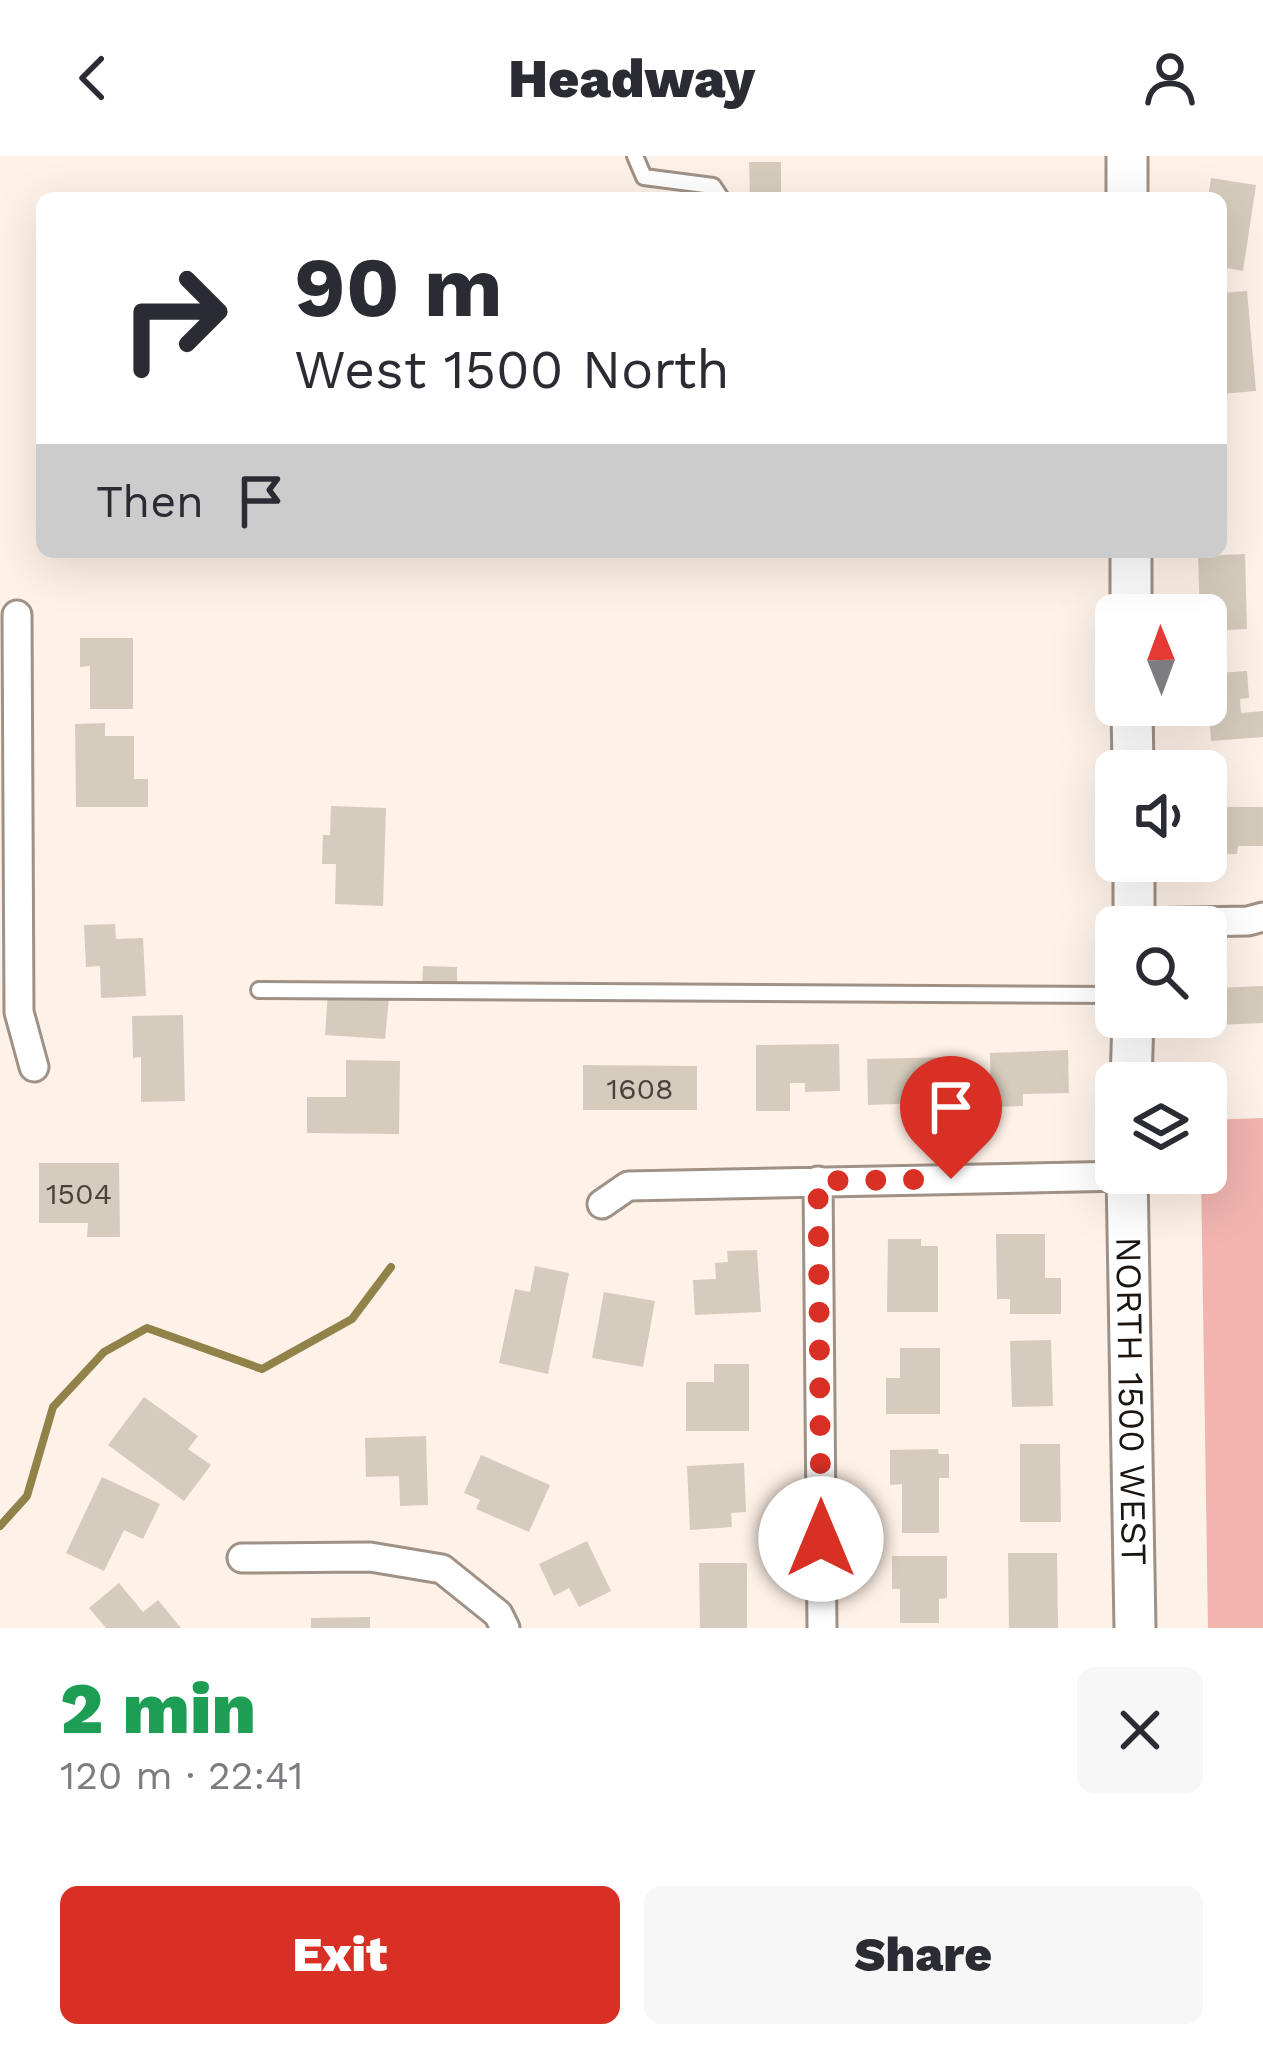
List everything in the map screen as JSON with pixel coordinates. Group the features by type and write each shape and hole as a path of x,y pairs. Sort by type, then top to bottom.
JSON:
{"street":[{"path":"1127,156 1127,192"},
{"path":"1131,558 1131,594"},
{"path":"17,615 10,794 19,1012 34,1067"},
{"path":"1227,922 1263,917"},
{"path":"602,1204 628,1186 1095,1175"},
{"path":"818,1181 822,1628"},
{"name":"NORTH 1500 WEST","path":"1127,1194 1135,1628"},
{"path":"242,1558 370,1557 442,1570 498,1614 505,1628"}],"lane":[{"path":"634,156 644,177 712,186 716,192"},
{"path":"259,990 1095,995"}],"shaded area":[{"path":"1263,1118 1263,1628 1208,1628 1201,1194 1227,1194 1227,1119"}],"building":[{"path":"749,162 781,162 781,192 750,192"},
{"path":"1211,178 1256,185 1243,271 1227,268 1227,192 1209,192"},
{"path":"1247,291 1256,391 1227,393 1227,293"},
{"path":"1245,554 1247,629 1227,630 1227,594 1199,594 1198,558"},
{"path":"80,638 133,638 133,709 90,709 90,666 80,667"},
{"path":"1247,671 1249,698 1240,699 1241,713 1263,711 1263,737 1211,741 1210,726 1227,726 1227,672"},
{"path":"105,723 105,736 134,736 134,779 148,779 148,807 76,807 75,724"},
{"path":"331,806 386,808 383,906 335,904 336,864 322,864"},
{"path":"1227,807 1263,807 1263,846 1238,846 1237,854 1227,854"},
{"path":"115,924 116,939 143,938 146,996 101,998 100,966 86,967 84,925"},
{"path":"423,966 457,967 457,990 422,989"},
{"path":"1263,986 1263,1023 1227,1024 1227,987"},
{"path":"328,992 389,997 385,1039 325,1035"},
{"path":"183,1015 185,1101 141,1102 141,1057 133,1058 132,1016"},
{"path":"839,1044 840,1091 805,1092 805,1083 790,1083 790,1111 756,1111 756,1045"},
{"path":"1068,1050 1069,1093 1023,1094 1023,1106 991,1107 990,1053"},
{"path":"951,1057 952,1102 868,1105 867,1059"},
{"path":"346,1060 400,1061 399,1134 307,1133 307,1097 346,1097"},
{"path":"583,1065 697,1066 697,1110 583,1110"},
{"path":"39,1163 119,1163 120,1237 87,1237 88,1223 39,1223"},
{"path":"996,1234 1045,1234 1045,1278 1061,1278 1061,1314 1010,1314 1010,1299 997,1299"},
{"path":"888,1239 921,1239 921,1246 938,1246 938,1312 887,1312"},
{"path":"757,1250 761,1312 695,1315 693,1280 716,1279 715,1263 728,1262 727,1251"},
{"path":"535,1266 569,1273 548,1374 499,1363 515,1289 530,1292"},
{"path":"604,1292 655,1301 643,1367 592,1358"},
{"path":"1051,1340 1053,1406 1012,1407 1010,1341"},
{"path":"900,1348 940,1348 940,1414 886,1414 886,1378 900,1378"},
{"path":"714,1364 749,1364 749,1431 686,1431 686,1382 714,1382"},
{"path":"144,1397 198,1436 188,1449 211,1465 184,1501 108,1445"},
{"path":"426,1436 428,1505 400,1506 399,1476 366,1477 365,1438"},
{"path":"1020,1444 1060,1444 1061,1522 1020,1522"},
{"path":"938,1449 939,1454 949,1454 949,1478 939,1478 939,1533 902,1533 902,1484 890,1485 890,1450"},
{"path":"481,1455 550,1485 529,1532 476,1509 480,1500 464,1493"},
{"path":"744,1463 746,1512 731,1513 732,1527 690,1530 687,1466"},
{"path":"102,1477 160,1504 143,1539 124,1530 104,1571 66,1553"},
{"path":"587,1541 611,1591 579,1607 569,1588 554,1596 539,1564"},
{"path":"1008,1553 1057,1553 1058,1628 1009,1628"},
{"path":"892,1556 947,1556 947,1598 939,1599 939,1623 900,1623 900,1589 892,1589"},
{"path":"699,1563 747,1563 747,1628 700,1628"},
{"path":"119,1583 143,1612 158,1600 181,1628 106,1628 89,1608"},
{"path":"370,1617 370,1628 311,1628 311,1618"}],"waterway":[{"path":"0,1526 27,1496 53,1407 104,1352 147,1328 262,1369 352,1319 391,1267"}],"route":[{"path":"821,1539 818,1181 951,1179"}]}
